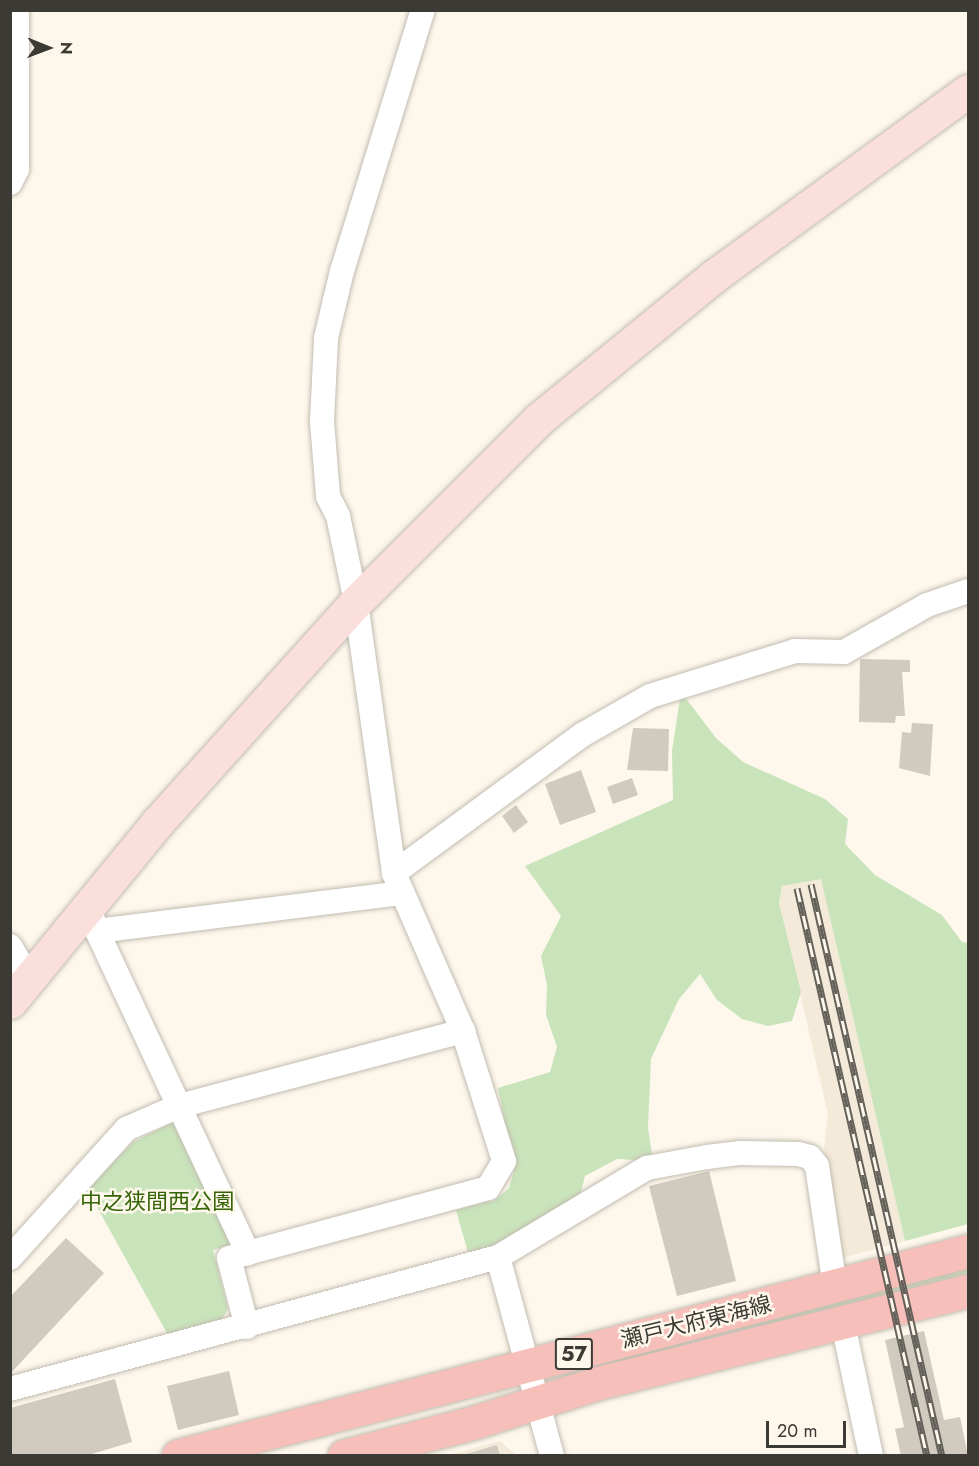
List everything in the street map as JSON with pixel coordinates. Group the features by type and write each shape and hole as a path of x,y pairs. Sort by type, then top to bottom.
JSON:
{"main road":[{"name":"瀬戸大府東海線","path":"178,1455 969,1251"},
{"name":"瀬戸大府東海線","path":"344,1455 538,1402 598,1383 969,1291"}],"street":[{"path":"10,183 17,169 17,10"},
{"path":"248,1327 229,1258 488,1188 504,1161 463,1031 398,883 356,602 338,516 328,496 322,421 326,338 342,271 423,10"},
{"path":"20,991 92,919 157,824 356,602 540,418 714,276 969,91"},
{"path":"92,919 398,883 582,735 650,696 795,651 844,651 927,605 969,591"},
{"path":"92,919 248,1253"},
{"path":"10,946 20,991"},
{"path":"10,1258 126,1129 179,1106 463,1031"},
{"path":"10,1389 248,1327 498,1257 647,1168 741,1153 798,1154 810,1157 817,1166 835,1286"},
{"path":"498,1257 552,1455"},
{"path":"843,1324 871,1455"}],"shaded area":[{"path":"822,878 905,1241 843,1258 824,1147 828,1114 779,903 782,886"},
{"path":"500,1441 516,1455 446,1456"}],"green space":[{"path":"681,692 716,738 743,762 825,799 848,819 845,844 875,875 942,915 962,942 968,943 968,1224 905,1241 821,879 782,886 779,903 801,992 792,1021 768,1026 742,1019 717,1000 700,974 679,999 651,1059 648,1128 653,1161 617,1159 585,1176 579,1199 498,1246 469,1256 456,1210 495,1200 509,1188 514,1170 498,1088 550,1072 557,1047 546,1015 547,985 541,956 561,916 525,866 673,800 672,751"},
{"name":"中之狭間西公園","path":"180,1119 237,1243 213,1250 228,1309 221,1321 168,1335 87,1189 133,1142"},
{"path":"968,1263 968,1279 860,1308 733,1331 603,1366 601,1361"}],"building":[{"path":"860,659 910,660 910,672 902,672 905,716 896,716 895,723 859,722"},
{"path":"912,723 933,724 930,776 899,768 902,732 911,733"},
{"path":"633,728 669,729 668,771 627,770"},
{"path":"581,770 596,812 560,825 545,784"},
{"path":"632,778 638,795 613,804 607,787"},
{"path":"516,805 528,822 514,833 502,816"},
{"path":"709,1171 736,1281 677,1296 649,1186"},
{"path":"66,1238 104,1273 10,1374 10,1297"},
{"path":"924,1331 944,1420 960,1417 968,1456 901,1456 895,1429 904,1427 885,1340"},
{"path":"229,1371 239,1415 178,1430 167,1386"},
{"path":"115,1379 132,1442 85,1456 10,1456 10,1408"},
{"path":"497,1445 500,1456 463,1456 463,1455"}],"railway":[{"path":"811,884 942,1456"},
{"path":"797,888 927,1456"}]}
